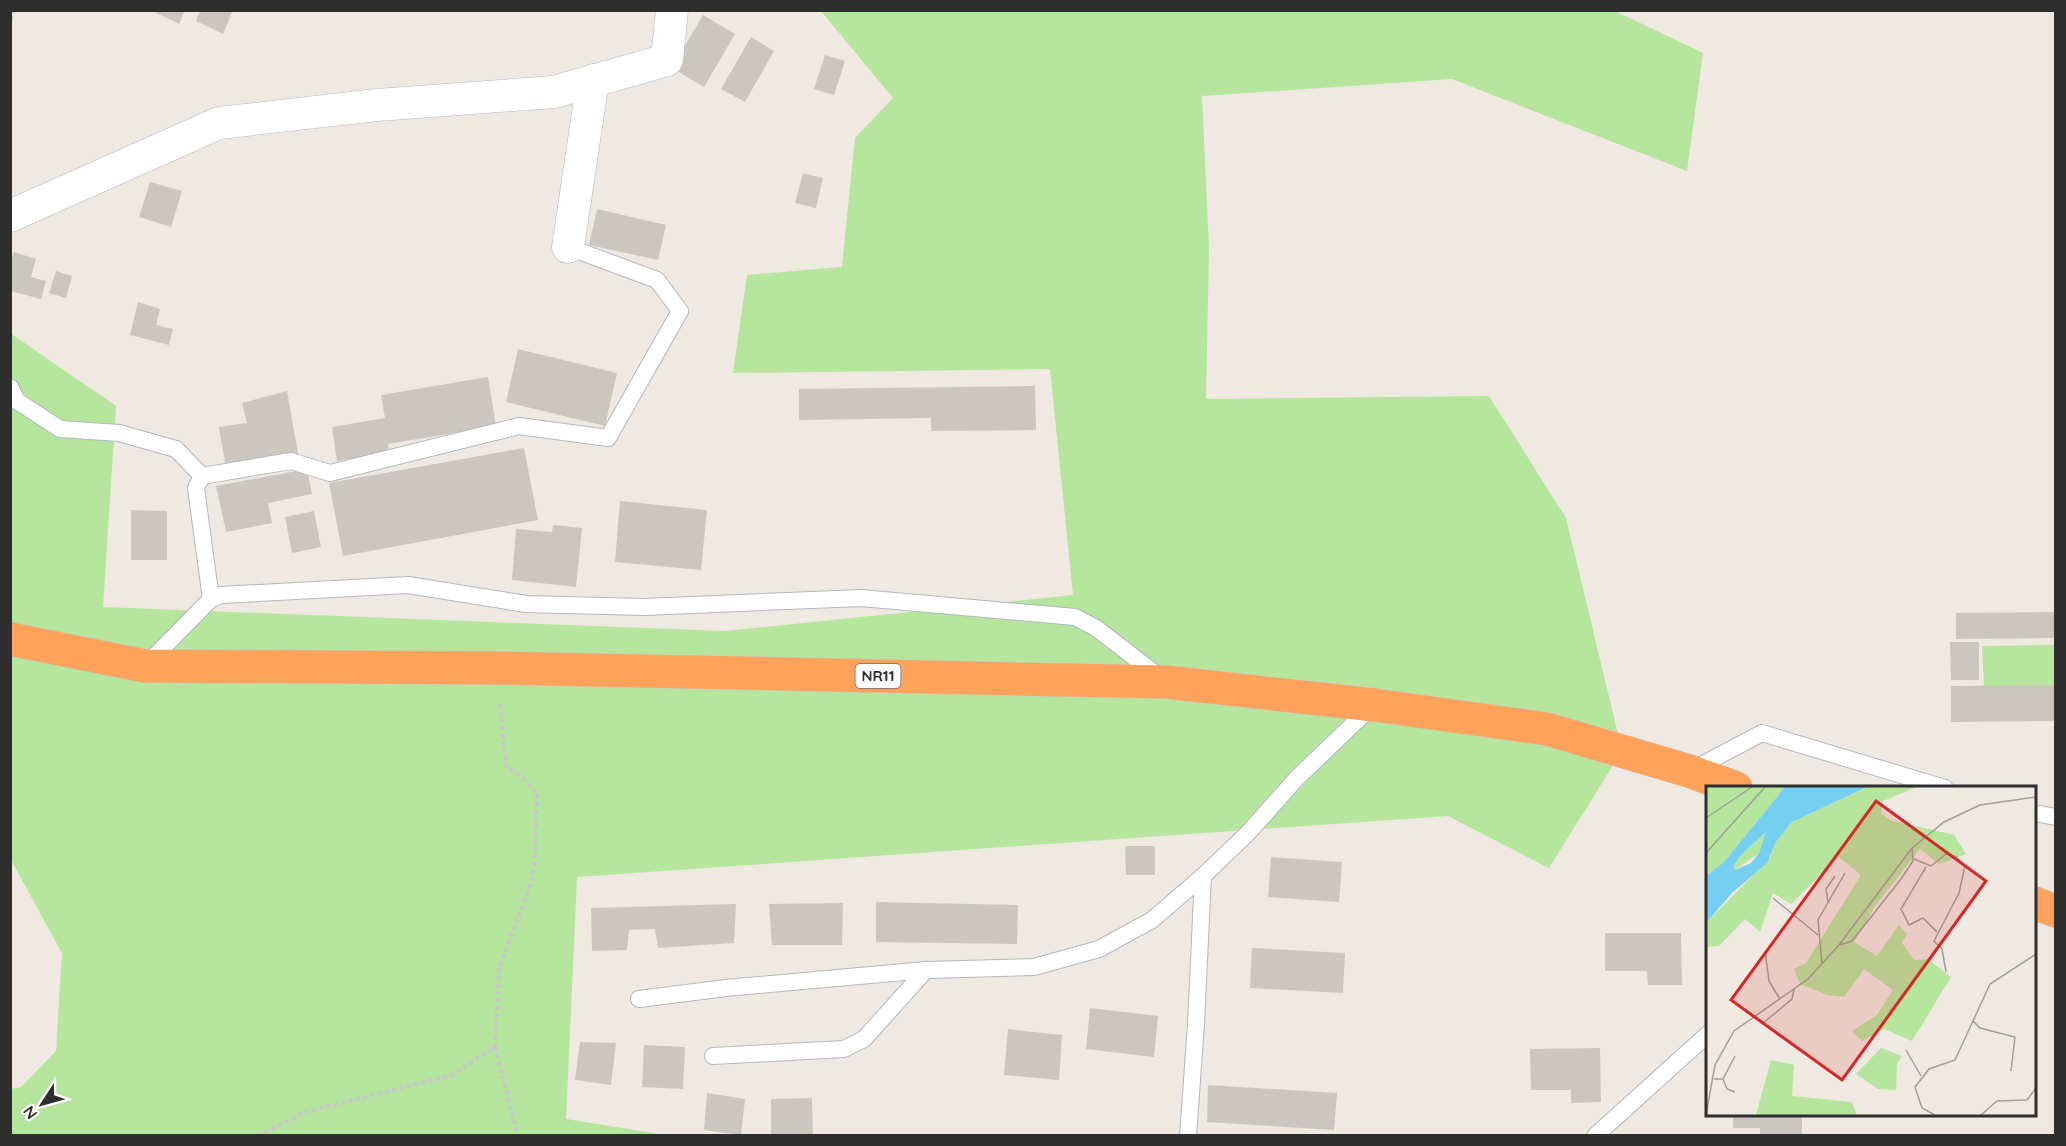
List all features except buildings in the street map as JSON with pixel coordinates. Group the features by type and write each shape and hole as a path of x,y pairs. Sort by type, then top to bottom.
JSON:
{"highway":[{"name":"NR11","path":"10,639 145,666 496,668 1165,682 1374,705 1547,729 1689,771 1730,786"},
{"path":"2036,904 2055,911"}],"street":[{"path":"10,216 219,123 377,105 554,92 667,60 672,10"},
{"path":"568,247 593,80"}],"lane":[{"path":"202,476 291,460 330,473 519,426 608,438 680,311 657,279 568,247"},
{"path":"10,387 17,401 60,429 120,433 176,449 202,476"},
{"path":"202,476 196,488 211,599"},
{"path":"145,666 211,599 221,595 408,585 526,604 632,607 861,598 1075,616 1096,628 1165,682"},
{"path":"639,999 726,988 926,970 1034,967 1099,949 1152,920 1203,876 1248,832 1296,779 1374,705"},
{"path":"1689,771 1762,733 1938,786"},
{"path":"2036,813 2055,817"},
{"path":"1188,1136 1203,876"},
{"path":"713,1056 844,1049 864,1039 926,970"},
{"path":"1595,1136 1706,1035"}],"path":[{"path":"10,20 14,10"},
{"path":"496,668 506,766 523,778 537,794 535,861 530,886 499,969 495,1047 519,1136"},
{"path":"258,1136 305,1112 452,1075 495,1047"}],"green space":[{"path":"821,11 1615,11 1703,53 1687,171 1452,79 1202,96 1209,249 1206,399 1489,396 1566,518 1622,751 1549,868 1448,816 577,877 566,1119 666,1135 11,1135 11,1089 21,1087 56,1051 62,953 11,860 10,333 116,406 103,607 725,631 1073,595 1050,369 733,373 747,275 842,267 855,138 893,98"},
{"path":"2055,645 2055,685 1984,687 1982,646"}]}
